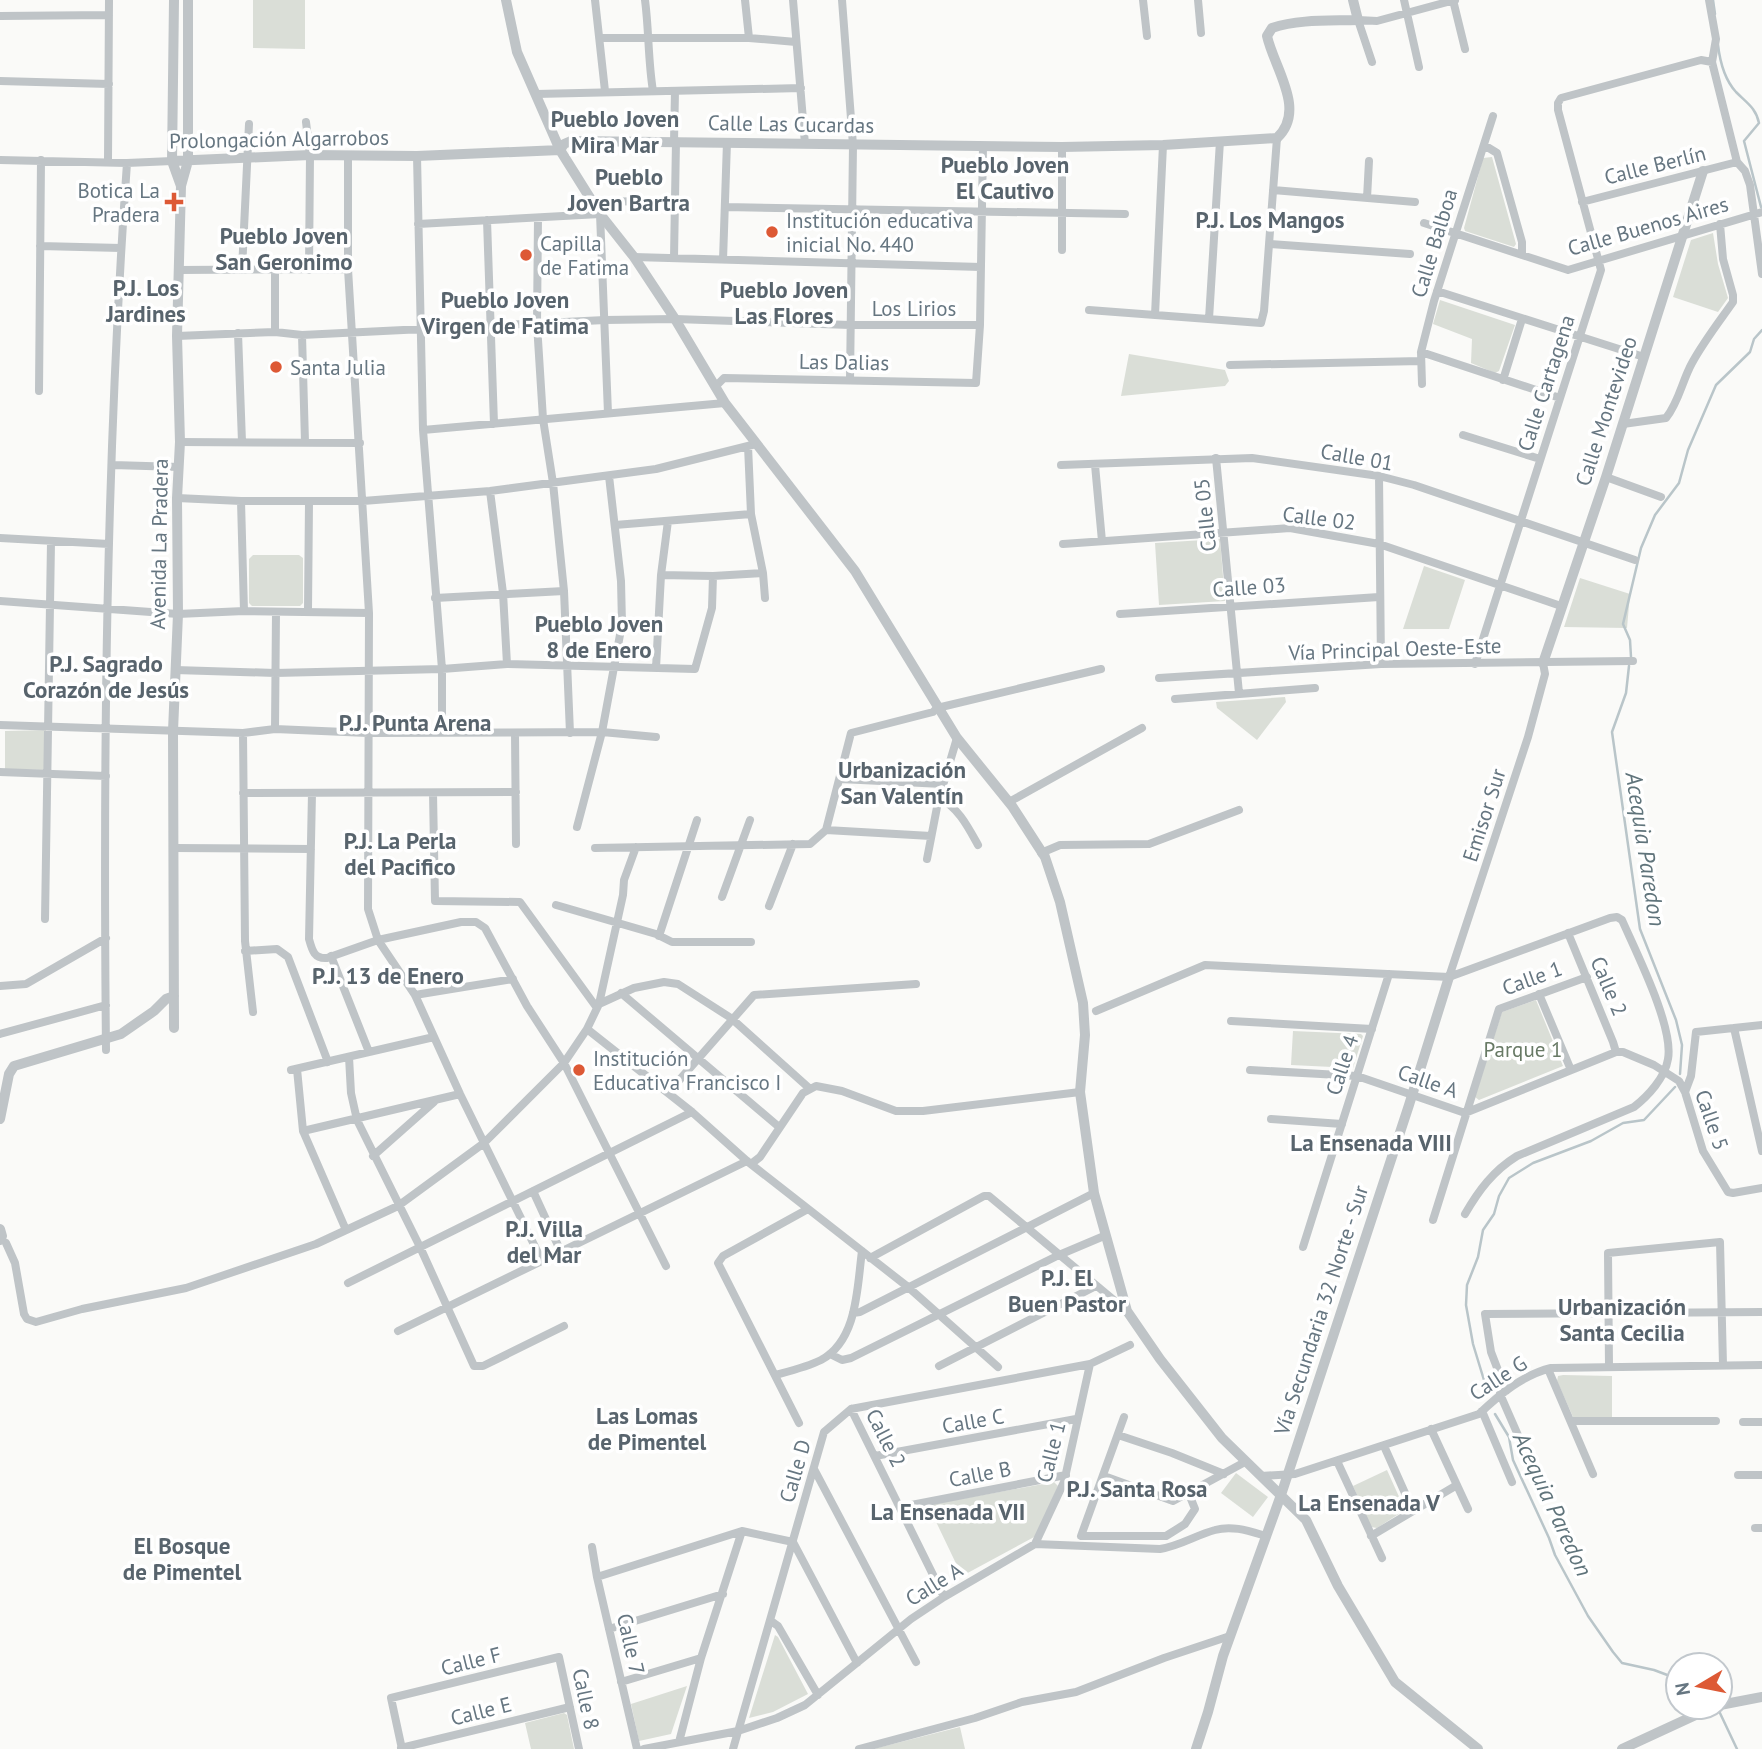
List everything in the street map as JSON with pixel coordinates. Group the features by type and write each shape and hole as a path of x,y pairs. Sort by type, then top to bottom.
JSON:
{"street":[{"path":"108,161 109,0"},
{"name":"Avenida La Pradera","path":"174,0 172,161 181,187"},
{"name":"Avenida La Pradera","path":"174,1028 173,731 178,614 177,498 180,442 177,336 181,187 188,160 188,0"},
{"path":"506,0 517,52 560,150 600,214 634,257 675,319 752,445 855,571 937,708 957,738 1009,802 1041,853 1060,902 1083,1003 1085,1035 1080,1092 1094,1193 1126,1311"},
{"path":"595,0 605,91"},
{"path":"645,0 653,91"},
{"path":"745,0 749,38"},
{"path":"793,0 806,144"},
{"path":"842,0 853,145 849,380"},
{"path":"1143,0 1147,36"},
{"path":"1198,0 1201,33"},
{"path":"1353,0 1372,62"},
{"path":"1404,0 1419,67"},
{"path":"1089,310 1261,323 1270,244 1277,138 1289,123 1284,80 1267,36 1272,28 1301,22 1377,21 1454,0 1465,49"},
{"path":"1709,0 1716,39 1713,64 1737,162 1745,171 1759,213 1762,274"},
{"path":"0,16 109,15"},
{"path":"600,38 749,38 796,42"},
{"path":"1600,261 1593,244 1558,110 1559,100 1566,95 1700,61 1713,64"},
{"path":"0,82 109,84"},
{"path":"536,94 801,88"},
{"path":"674,258 675,91"},
{"name":"Calle Balboa","path":"1422,384 1421,357 1437,291 1493,116"},
{"path":"306,122 310,155 309,270"},
{"path":"242,270 249,124"},
{"name":"Calle Las Cucardas","path":"560,150 564,144 571,141 1062,147 1163,145 1277,138"},
{"path":"1209,319 1220,141"},
{"path":"723,260 727,142"},
{"path":"1155,315 1163,145"},
{"path":"1483,145 1497,153 1522,242 1522,254"},
{"path":"980,326 982,146"},
{"path":"1062,147 1062,250"},
{"name":"Prolongación Algarrobos","path":"0,160 127,163 310,155 417,156 560,150"},
{"path":"348,155 348,270 369,613 368,909 378,940 415,995 542,1261"},
{"path":"417,156 423,430 442,669 442,731"},
{"path":"39,391 41,160"},
{"path":"1367,198 1369,161"},
{"name":"Calle Berlín","path":"1582,202 1737,162"},
{"path":"106,1045 106,610 127,163"},
{"name":"Calle Montevideo","path":"1543,663 1606,477 1703,171"},
{"path":"1273,190 1415,202"},
{"path":"592,201 675,202"},
{"path":"725,207 1125,214"},
{"name":"Calle Buenos Aires","path":"1424,223 1568,270 1759,213"},
{"path":"418,224 600,214"},
{"path":"600,214 608,413"},
{"path":"538,218 537,324 543,419 553,482 564,591 570,733"},
{"path":"487,220 494,424"},
{"path":"1623,424 1665,418 1674,408 1700,348 1733,302 1723,259 1720,224"},
{"path":"1270,244 1410,254"},
{"path":"40,246 121,248"},
{"path":"634,257 981,267"},
{"name":"Calle Cartagena","path":"1475,664 1601,270 1600,261"},
{"path":"179,270 348,270"},
{"path":"275,270 275,332"},
{"path":"1437,291 1644,357"},
{"name":"Los Lirios","path":"177,336 275,332 302,335 675,319 980,326"},
{"path":"1503,380 1522,319"},
{"name":"Las Dalias","path":"715,387 724,378 976,383 980,326"},
{"path":"237,333 242,442"},
{"path":"302,335 306,442"},
{"path":"1230,365 1421,357 1560,398"},
{"path":"423,430 725,403"},
{"path":"1463,435 1540,459"},
{"path":"180,442 360,443"},
{"path":"177,498 309,502 490,491 656,469 752,445"},
{"path":"752,445 751,514 763,573 765,598"},
{"name":"Calle 05","path":"1216,458 1240,693"},
{"name":"Calle 01","path":"1061,465 1252,458 1379,476 1414,485 1635,560"},
{"path":"113,465 179,467"},
{"path":"1095,465 1102,541"},
{"path":"577,828 601,732 622,624 621,581 608,476"},
{"path":"1379,476 1381,664"},
{"path":"1606,477 1661,497"},
{"path":"490,491 503,593 507,664"},
{"path":"240,500 244,611"},
{"path":"308,611 309,502"},
{"path":"615,525 751,514"},
{"path":"656,668 661,575 668,521"},
{"name":"Calle 02","path":"1063,544 1290,528 1379,544 1561,606"},
{"path":"0,538 109,544"},
{"path":"45,919 51,542"},
{"path":"661,575 763,573"},
{"path":"175,670 275,673 442,669 507,664 695,669 712,608 713,576"},
{"path":"435,598 564,591"},
{"name":"Calle 03","path":"1120,614 1379,597"},
{"path":"0,601 178,614 244,611 369,613"},
{"path":"275,729 276,612"},
{"name":"Vía Principal Oeste-Este","path":"1159,678 1381,664 1633,661"},
{"name":"Emisor Sur","path":"1448,977 1528,737 1545,674 1543,663"},
{"path":"595,848 810,844 826,830 852,733 933,712 937,708 1101,669"},
{"name":"Vía Principal Oeste-Este","path":"1175,699 1315,688"},
{"path":"0,725 243,733 275,729 368,733 601,732 656,737"},
{"path":"1009,802 1142,728"},
{"path":"243,733 245,951 253,1012"},
{"path":"515,733 516,844"},
{"path":"927,859 939,798 957,738"},
{"path":"0,772 106,776"},
{"path":"839,779 943,784"},
{"path":"243,793 516,792"},
{"path":"312,793 309,939 316,956 323,958 378,940 461,922 476,922 489,931 527,1006 564,1063 666,1266"},
{"path":"433,793 435,901 520,902 598,1006"},
{"path":"939,798 947,802 964,820 978,845"},
{"path":"1041,853 1060,845 1149,844 1239,810"},
{"path":"659,936 697,820"},
{"path":"722,897 750,820"},
{"path":"826,830 931,836"},
{"path":"769,906 793,844"},
{"path":"0,1229 15,1263 24,1314 27,1319 36,1322 82,1308 186,1289 316,1244 398,1206 484,1143 564,1063 587,1029 598,1006 624,880 636,847"},
{"path":"173,848 311,849"},
{"path":"556,905 672,942 751,942"},
{"path":"1096,1011 1205,965 1448,977 1617,917 1622,920 1664,1022 1669,1040 1668,1061 1664,1071 1649,1096 1634,1107 1517,1156 1504,1164 1477,1191 1465,1214"},
{"name":"Calle 2","path":"1568,933 1616,1052"},
{"path":"0,986 26,984 106,938"},
{"path":"245,951 277,949 288,957 328,1062"},
{"path":"331,956 369,1052"},
{"name":"Calle 4","path":"1303,1247 1389,974"},
{"name":"Vía Secundaria 32 Norte - Sur","path":"1196,1749 1230,1636 1287,1474 1448,977"},
{"name":"Calle 1","path":"1433,1220 1499,1009 1587,977"},
{"path":"415,995 513,979"},
{"path":"598,1006 621,993 648,984 678,984 731,1018 809,1088"},
{"path":"668,1093 731,1018 756,994 796,994 916,985"},
{"path":"621,993 779,1127"},
{"path":"1539,994 1571,1070"},
{"path":"0,1119 9,1074 14,1066 106,1045 154,1011 166,999 174,996"},
{"path":"0,1034 106,1005"},
{"path":"1231,1021 1371,1029"},
{"path":"1685,1092 1692,1076 1696,1032 1762,1025"},
{"path":"1734,1028 1762,1151"},
{"path":"587,1029 692,1112 749,1162 908,1287 998,1367"},
{"path":"346,1230 303,1131 294,1070 433,1037"},
{"path":"1616,1052 1623,1052 1664,1071"},
{"name":"Calle A","path":"1250,1070 1357,1076 1465,1113 1616,1052"},
{"path":"349,1057 351,1093 357,1120 420,1247 471,1361 477,1367 564,1326"},
{"name":"Calle 5","path":"1664,1071 1679,1081 1685,1092 1703,1151 1728,1192 1762,1188"},
{"path":"398,1331 760,1157 809,1088 826,1087 896,1111 923,1111 1080,1092"},
{"path":"303,1131 460,1094"},
{"path":"373,1156 436,1100"},
{"path":"348,1283 692,1112"},
{"path":"1271,1119 1342,1124"},
{"path":"533,1191 561,1252"},
{"path":"853,1313 860,1312 1094,1193"},
{"path":"870,1258 984,1196 993,1198 1126,1311 1160,1359 1223,1438 1306,1520 1338,1586 1395,1682 1478,1749"},
{"path":"799,1423 718,1263 723,1256 808,1209"},
{"path":"830,1354 845,1360 1059,1255 1104,1236"},
{"path":"1609,1366 1608,1253 1720,1241 1723,1366"},
{"path":"775,1375 821,1360 830,1354 842,1338 853,1313 862,1251"},
{"path":"939,1366 1096,1286"},
{"path":"1545,1497 1503,1392 1485,1314 1762,1312"},
{"name":"Calle D","path":"733,1749 824,1432 851,1409 1090,1364 1130,1345"},
{"name":"Calle 1","path":"1035,1544 1066,1475 1090,1364"},
{"name":"Calle G","path":"1261,1476 1287,1474 1337,1461 1482,1411 1503,1392 1530,1375 1548,1369 1762,1365"},
{"path":"1548,1369 1593,1474"},
{"name":"Calle 2","path":"851,1409 944,1597"},
{"path":"1482,1411 1512,1482"},
{"path":"1124,1418 1081,1536 1166,1536 1185,1524 1195,1509 1189,1494"},
{"name":"Calle C","path":"876,1456 1076,1419"},
{"path":"1571,1421 1716,1421"},
{"path":"1743,1422 1762,1422"},
{"path":"1431,1429 1468,1508"},
{"path":"1118,1436 1172,1453 1224,1474"},
{"path":"1384,1446 1413,1511"},
{"path":"1337,1461 1382,1559"},
{"path":"1104,1476 1173,1501 1245,1462"},
{"path":"814,1469 916,1662"},
{"name":"Calle B","path":"901,1507 1066,1475"},
{"path":"1738,1475 1762,1475"},
{"path":"1371,1536 1457,1485"},
{"path":"1035,1544 1160,1549 1175,1547 1216,1530 1243,1529 1266,1536"},
{"path":"678,1742 701,1658 742,1531"},
{"path":"597,1577 742,1531 793,1542 857,1663"},
{"name":"Calle A","path":"644,1749 738,1731 805,1705 899,1628 944,1597 1035,1544"},
{"name":"Calle 7","path":"592,1547 637,1749"},
{"path":"609,1629 723,1594"},
{"path":"771,1621 778,1626 818,1695"},
{"path":"859,1749 975,1718 1022,1702 1076,1692 1230,1636"},
{"name":"Calle F","path":"402,1749 391,1698 559,1657"},
{"name":"Calle 8","path":"559,1657 579,1749"},
{"path":"621,1682 701,1658"},
{"path":"1734,1702 1762,1697"},
{"name":"Calle E","path":"402,1749 570,1707"},
{"path":"1622,1749 1683,1721"}],"green space":[{"path":"253,0 305,0 305,49 253,48"},
{"path":"1492,157 1516,244 1514,247 1465,231 1464,228 1483,158"},
{"path":"1713,233 1728,298 1718,312 1673,297 1691,240"},
{"path":"1440,300 1515,325 1499,371 1495,373 1471,363 1472,339 1433,324"},
{"path":"1129,354 1225,370 1229,381 1225,386 1121,396"},
{"path":"1220,539 1225,601 1159,605 1155,543"},
{"path":"253,555 299,555 303,558 303,603 300,606 252,606 249,603 249,559"},
{"path":"1424,566 1465,580 1449,629 1403,629"},
{"path":"1580,578 1630,594 1627,628 1564,627"},
{"path":"1285,697 1286,702 1257,740 1217,708 1216,702"},
{"path":"46,730 45,770 5,769 5,731"},
{"name":"Parque 1","path":"1536,1000 1563,1066 1479,1100 1475,1097 1502,1012"},
{"path":"1293,1031 1361,1034 1363,1036 1353,1068 1291,1065"},
{"path":"1558,1376 1612,1376 1612,1417 1574,1419 1557,1381"},
{"path":"1387,1470 1405,1510 1377,1528 1371,1527 1353,1486"},
{"path":"1236,1473 1268,1497 1253,1517 1221,1493"},
{"path":"1054,1482 1058,1486 1036,1536 962,1576 928,1505"},
{"path":"775,1635 808,1694 773,1712 749,1718"},
{"path":"687,1686 671,1734 639,1741 631,1704"},
{"path":"564,1713 567,1715 574,1749 531,1749 525,1723"},
{"path":"960,1727 965,1749 873,1749"}],"waterway":[{"path":"1713,0 1715,14"},
{"path":"1718,45 1729,82 1758,118 1759,123 1744,141 1761,207"},
{"name":"Acequia Paredon","path":"1631,657 1630,640 1623,624 1641,548 1655,515 1679,483 1688,450 1716,385 1750,352 1754,339 1762,330"},
{"name":"Acequia Paredon","path":"1629,666 1626,693 1612,732 1640,929 1676,1020 1682,1045 1680,1074"},
{"name":"Acequia Paredon","path":"1487,1390 1473,1344 1466,1305 1467,1285 1478,1257 1483,1230 1494,1214 1499,1196 1509,1178 1533,1163 1591,1141 1623,1123 1644,1120 1675,1087"},
{"name":"Acequia Paredon","path":"1495,1414 1509,1437 1513,1460 1555,1555 1588,1616 1622,1663 1664,1674"},
{"name":"Acequia Paredon","path":"1724,1721 1737,1749"}],"place":[{"name":"Botica La Pradera","path":"174,202"},
{"name":"Institución educativa inicial No. 440","path":"772,232"},
{"name":"Capilla de Fatima","path":"526,255"},
{"name":"Santa Julia","path":"276,367"},
{"name":"Institución Educativa Francisco I","path":"579,1070"}],"district":[{"name":"Pueblo Joven Mira Mar","path":"615,131"},
{"name":"Pueblo Joven El Cautivo","path":"1005,177"},
{"name":"Pueblo Joven Bartra","path":"629,189"},
{"name":"P.J. Los Mangos","path":"1270,219"},
{"name":"Pueblo Joven San Geronimo","path":"284,248"},
{"name":"P.J. Los Jardines","path":"146,300"},
{"name":"Pueblo Joven Las Flores","path":"784,302"},
{"name":"Pueblo Joven Virgen de Fatima","path":"505,312"},
{"name":"Pueblo Joven 8 de Enero","path":"599,636"},
{"name":"P.J. Sagrado Corazón de Jesús","path":"106,676"},
{"name":"P.J. Punta Arena","path":"415,722"},
{"name":"Urbanización San Valentín","path":"902,782"},
{"name":"P.J. La Perla del Pacifico","path":"400,853"},
{"name":"P.J. 13 de Enero","path":"388,975"},
{"name":"La Ensenada VIII","path":"1371,1142"},
{"name":"P.J. Villa del Mar","path":"544,1241"},
{"name":"P.J. El Buen Pastor","path":"1067,1290"},
{"name":"Urbanización Santa Cecilia","path":"1622,1319"},
{"name":"Las Lomas de Pimentel","path":"647,1428"},
{"name":"P.J. Santa Rosa","path":"1137,1488"},
{"name":"La Ensenada V","path":"1369,1502"},
{"name":"La Ensenada VII","path":"948,1511"},
{"name":"El Bosque de Pimentel","path":"182,1558"}]}
